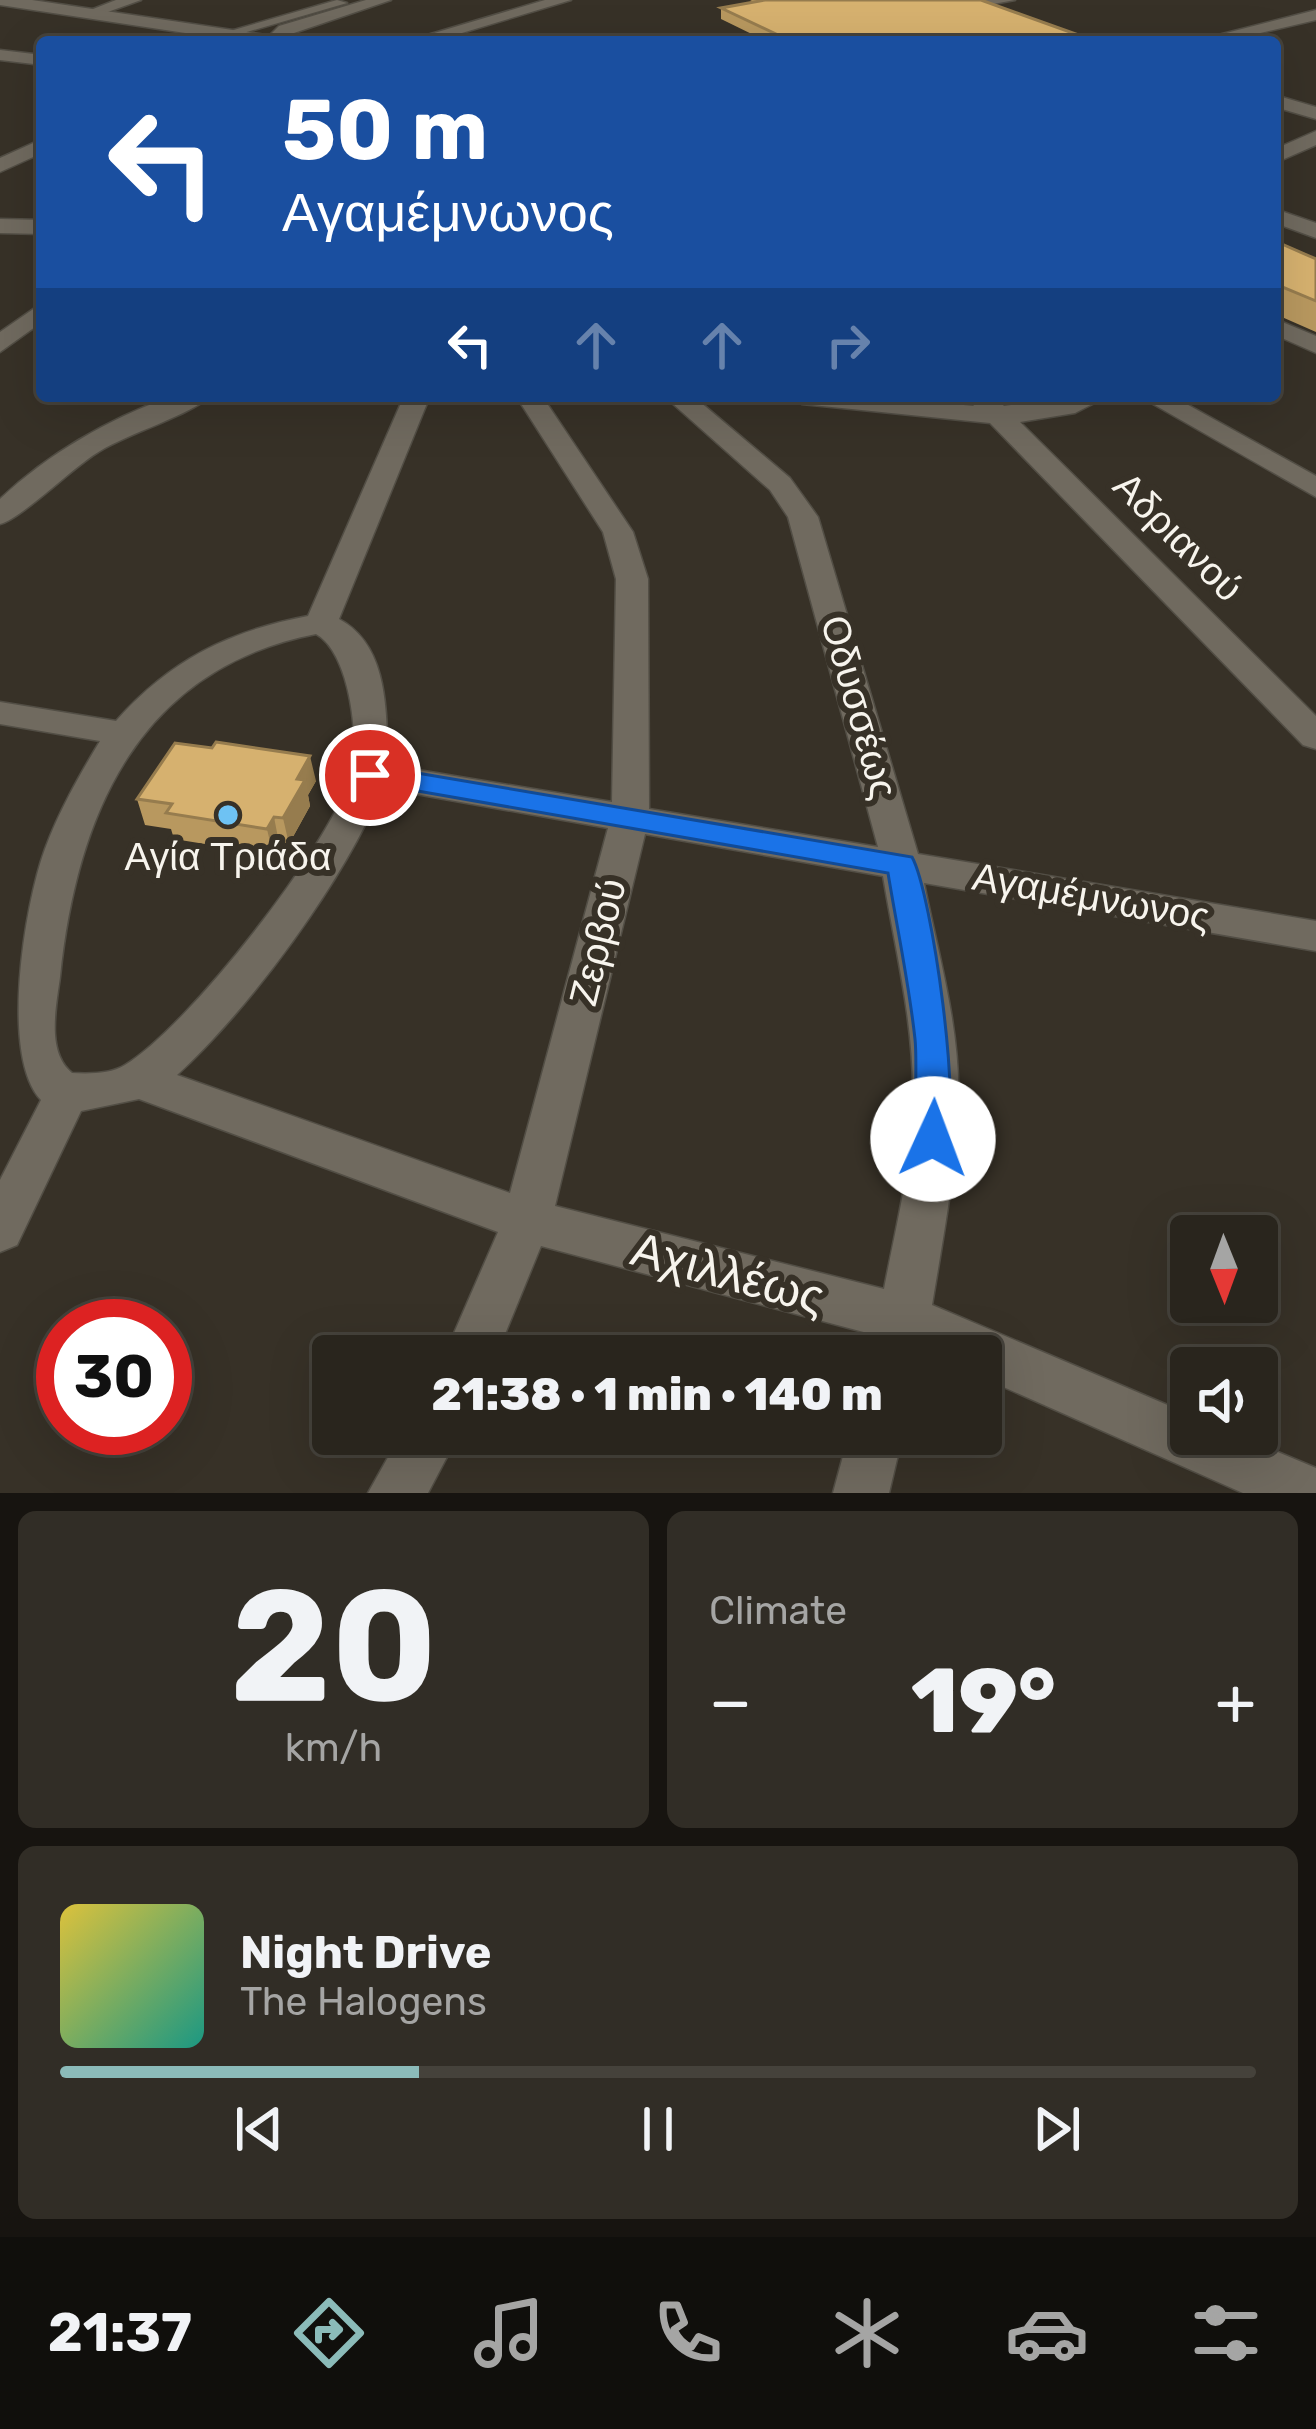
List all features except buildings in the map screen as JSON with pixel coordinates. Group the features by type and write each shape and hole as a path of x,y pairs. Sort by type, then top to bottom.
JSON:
{"street":[{"path":"0,0 238,36"},
{"path":"92,13 133,0"},
{"path":"226,34 342,3 383,0"},
{"path":"434,36 563,0"},
{"path":"984,1 1007,0"},
{"path":"984,1 1030,19"},
{"path":"280,36 342,3"},
{"path":"1226,36 1316,15"},
{"path":"0,55 36,59"},
{"path":"1281,102 1316,113"},
{"path":"1281,155 1316,137"},
{"path":"0,166 35,140"},
{"path":"1281,218 1316,231"},
{"path":"0,226 36,227"},
{"path":"0,344 26,320"},
{"path":"1281,329 1316,345"},
{"path":"0,515 62,461 141,418 182,402"},
{"path":"321,623 414,402"},
{"name":"Ζερβού","path":"479,1335 527,1221 630,818 632,579 618,532 533,402"},
{"name":"Οδυσσέως","path":"684,402 780,484 803,517 902,864 932,1036 936,1099 902,1335"},
{"path":"927,402 1056,413 1081,402"},
{"path":"1164,402 1316,488"},
{"name":"Αδριανού","path":"989,405 1312,727"},
{"path":"321,623 351,643 366,678 370,775 306,887 179,1048 138,1080 103,1091 67,1093 18,1058 59,852 76,812 125,734 184,669 257,632 321,623"},
{"path":"0,713 125,734"},
{"name":"Αγαμέμνωνος","path":"370,775 1316,936"},
{"name":"Αχιλλέως","path":"138,1080 527,1221 892,1335"},
{"path":"0,1230 67,1093"},
{"name":"Αχιλλέως","path":"1002,1376 1308,1493"},
{"path":"396,1493 419,1455"},
{"path":"861,1493 871,1455"}],"place":[{"name":"Αγία Τριάδα","path":"228,815"}],"route":[{"path":"370,775 902,864 932,1036 933,1139"}]}
